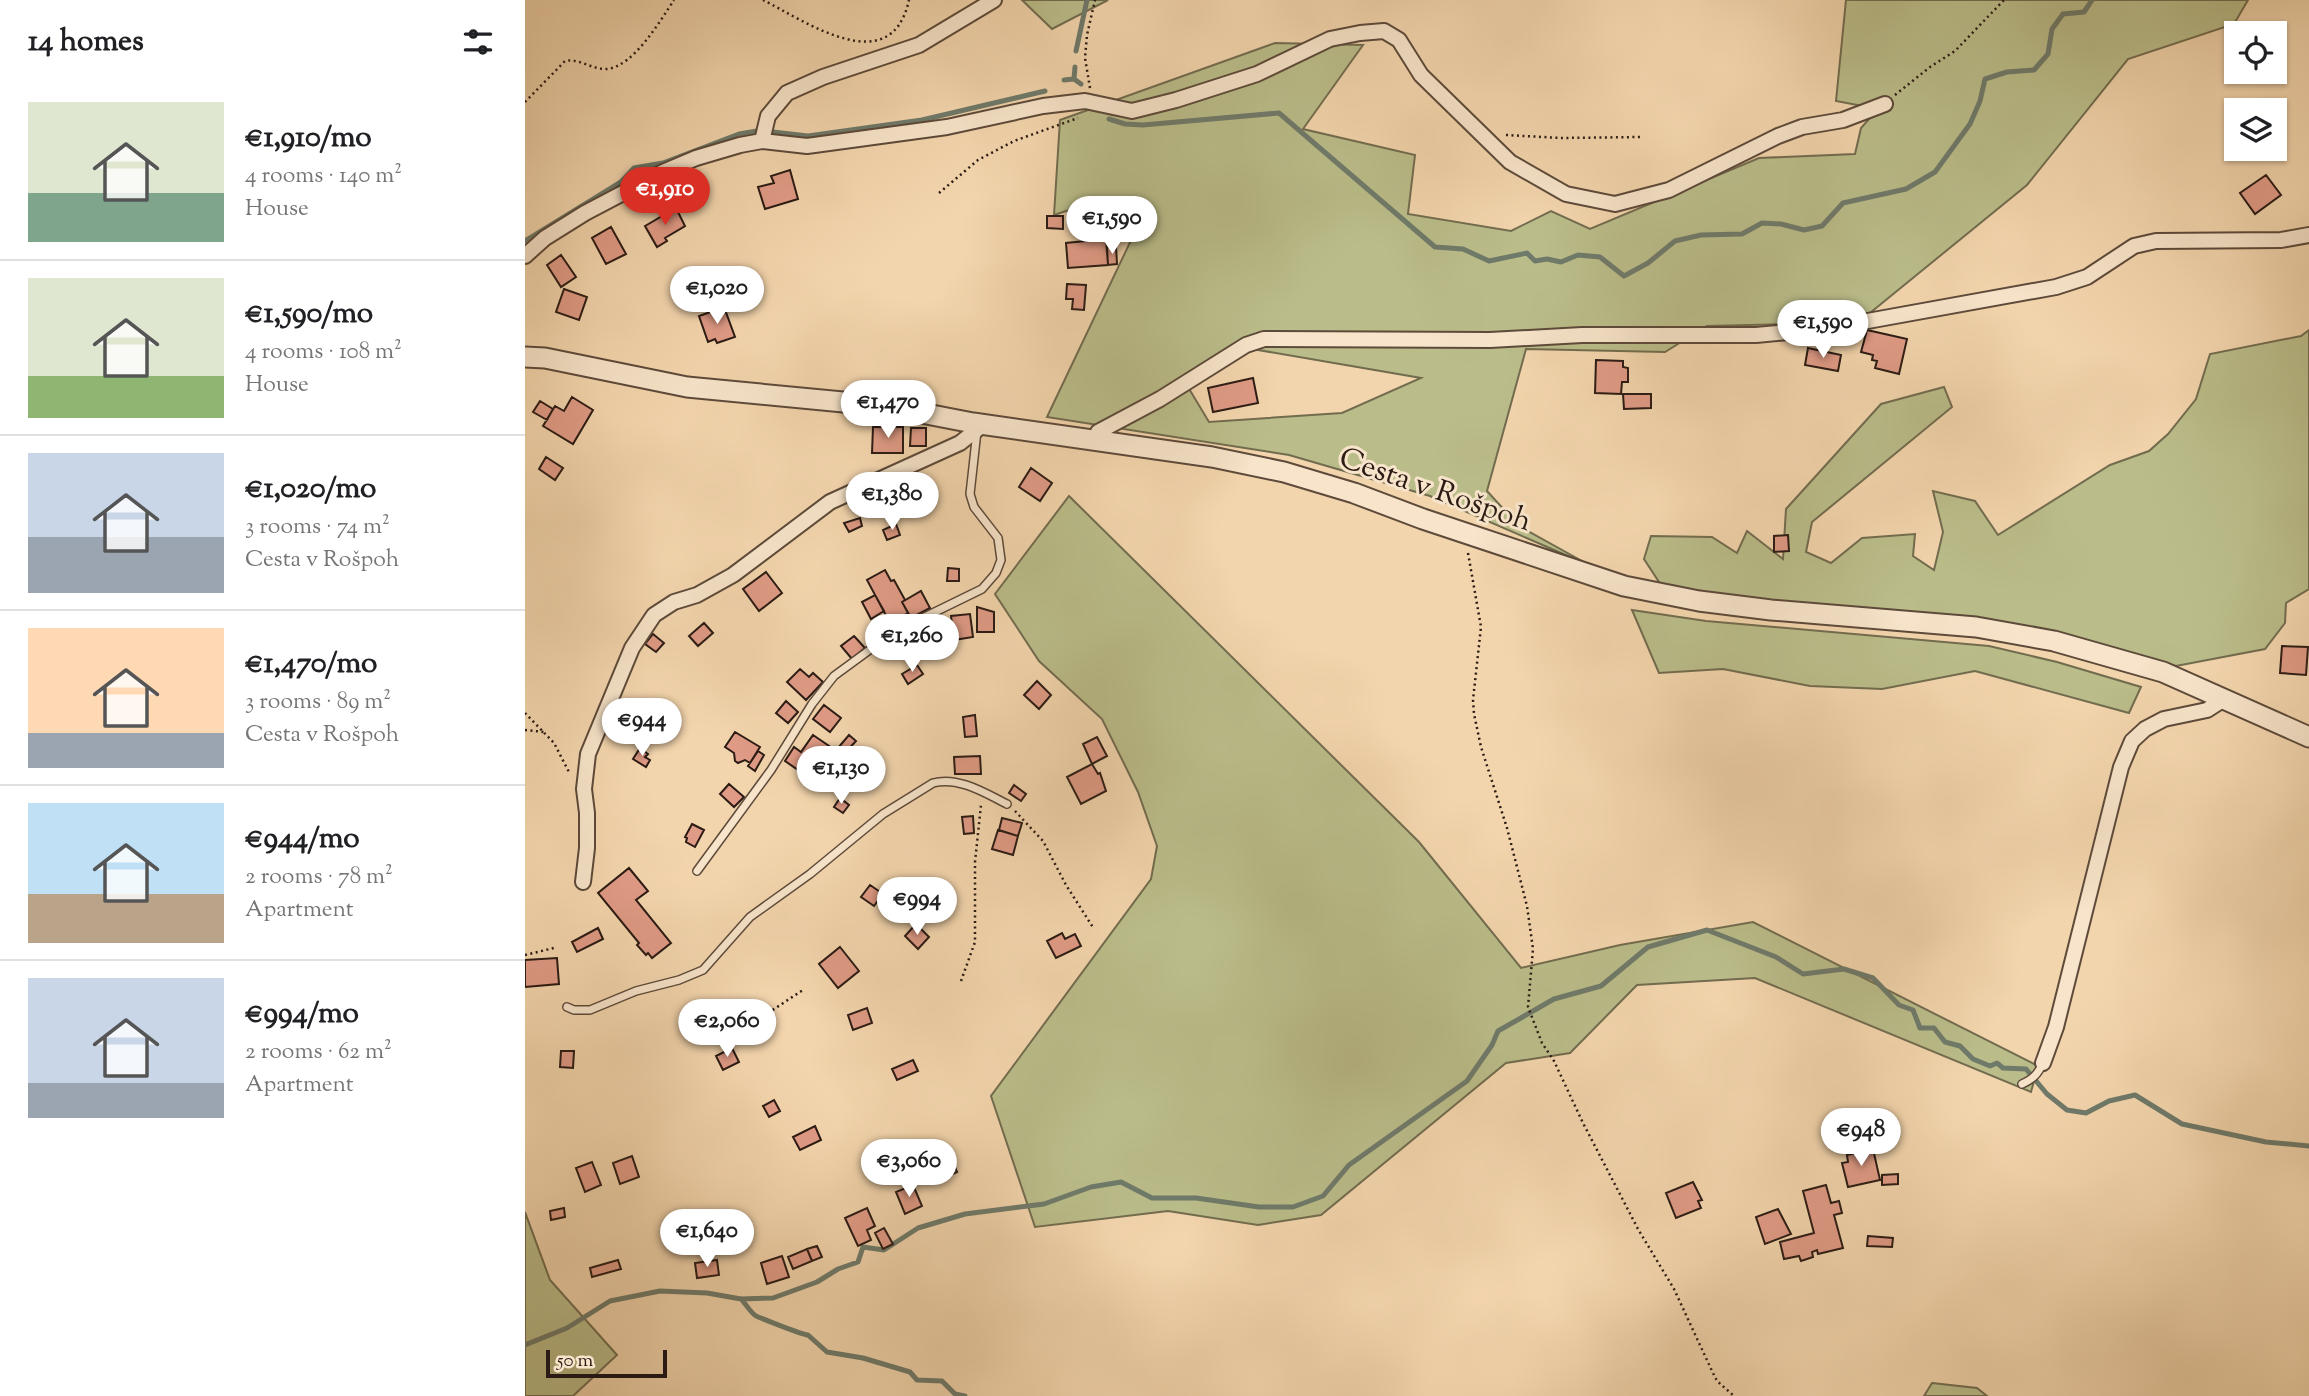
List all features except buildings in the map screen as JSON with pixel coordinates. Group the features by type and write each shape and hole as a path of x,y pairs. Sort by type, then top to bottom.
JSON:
{"street":[{"path":"762,141 768,116 787,93 823,77 919,45 994,0"},
{"path":"525,256 545,238 585,213 695,158 762,141 807,146 947,127 1043,106 1088,101 1132,111 1257,74 1330,39 1384,31 1399,40 1421,75 1510,162 1566,194 1615,204 1669,190 1778,136 1802,127 1843,120 1885,104"},
{"path":"1095,439 1098,432 1160,399 1246,345 1264,340 1477,340 1582,335 1756,335 1829,328 2056,287 2087,277 2133,246 2156,241 2281,240 2309,235"},
{"name":"Cesta v Rošpoh","path":"525,357 557,360 687,387 885,406 980,427 1095,439 1212,457 1285,472 1354,492 1465,533 1624,586 1699,601 1772,610 1976,627 2053,641 2163,672 2309,737"},
{"path":"583,882 588,829 584,789 588,754 632,648 654,615 674,602 697,595 733,575 830,502 961,443 980,427"},
{"path":"2043,1063 2056,1027 2121,767 2131,741 2164,719 2207,710 2224,699"}],"lane":[{"path":"697,871 771,770 812,704 834,676 894,632 982,589 996,573 1001,560 998,538 974,507 969,494 980,427"},
{"path":"566,1007 590,1010 636,991 679,980 703,970 751,917 810,874 883,814 925,786 941,781 982,791 1007,804"},
{"path":"2022,1084 2032,1080 2043,1063"}],"path":[{"path":"525,102 565,61 574,60 607,69 623,63 642,45 674,0"},
{"path":"763,0 826,33 861,42 889,35 900,23 909,0"},
{"path":"939,193 978,160 1014,141 1056,124 1083,117 1088,101 1085,58 1087,35 1095,0"},
{"path":"1885,104 1930,67 1955,51 2004,0"},
{"path":"1475,128 1507,135 1561,138 1643,137"},
{"path":"1465,533 1481,638 1474,688 1474,714 1481,747 1524,890 1533,949 1528,1007 1535,1028 1624,1203 1683,1307 1717,1381 1734,1396"},
{"path":"525,713 554,743 571,777 584,789"},
{"path":"525,730 544,732"},
{"path":"961,981 969,966 975,942 975,862 982,791"},
{"path":"1007,804 1028,822 1043,841 1070,892 1094,929"},
{"path":"525,955 554,948"},
{"path":"768,1013 803,990"}],"green space":[{"path":"1022,0 1108,0 1052,29"},
{"path":"1846,0 2248,0 2236,21 2224,21 2224,27 2128,59 2027,185 1865,317 1786,324 1707,326 1665,352 1526,349 1487,491 1519,526 1591,566 1430,496 1289,455 1047,417 1143,215 1102,199 1054,215 1060,120 1275,43 1363,45 1303,129 1415,155 1408,214 1511,231 1551,211 1590,229 1759,158 1855,154 1861,128 1878,109 1836,101","holes":["1235,346 1421,378 1342,413 1209,422 1185,382"]},
{"path":"2309,330 2309,589 2286,603 2285,623 2265,649 2176,666 2063,635 1750,602 1661,585 1644,559 1651,536 1712,537 1737,553 1747,531 1783,559 1786,509 1881,404 1944,387 1952,407 1812,522 1806,552 1831,563 1862,538 1915,534 1913,556 1934,570 1943,532 1933,491 1975,501 1998,535 2110,465 2149,451 2168,434 2196,399 2210,354 2301,336"},
{"path":"1069,496 1419,842 1521,968 1620,945 1753,922 2038,1066 2031,1092 1755,978 1637,985 1570,1053 1506,1063 1321,1215 1258,1225 1168,1211 1035,1227 991,1096 1151,879 1157,846 1138,792 1102,719 1039,661 995,594"},
{"path":"1632,610 1706,621 1989,646 2057,662 2141,687 2129,713 1975,671 1882,689 1810,686 1723,669 1659,673"},
{"path":"525,1212 550,1280 617,1355 573,1396 525,1396"},
{"path":"1932,1383 1977,1388 1987,1396 1924,1396"}],"waterway":[{"path":"1076,51 1087,0"},
{"path":"1109,119 1125,124 1143,125 1279,113 1435,247 1463,249 1489,261 1527,253 1535,261 1547,259 1561,262 1578,255 1600,257 1624,276 1648,263 1675,241 1701,235 1742,234 1762,223 1781,224 1804,230 1822,226 1843,203 1906,189 1935,172 1970,124 1980,101 1985,79 2007,72 2034,70 2048,54 2052,29 2063,14 2084,12 2092,0"},
{"path":"1074,79 1075,67"},
{"path":"1064,80 1074,79 1081,84"},
{"path":"773,132 808,136 922,120 1045,91"},
{"path":"525,241 621,182 634,168 663,163 739,134 757,131"},
{"path":"525,1345 567,1328 610,1301 660,1291 707,1293 741,1299 773,1298 817,1282 838,1269 858,1262 863,1247 884,1250 918,1228 965,1214 1044,1204 1091,1187 1121,1182 1152,1198 1196,1198 1259,1207 1293,1207 1323,1196 1349,1165 1467,1081 1492,1045 1498,1031 1554,999 1601,986 1648,947 1707,930 1776,957 1803,974 1844,969 1873,978 1899,1005 1913,1010 1920,1028 1934,1028 1945,1042 1960,1046 1973,1059 1990,1066 1997,1063 2003,1068 2026,1069 2047,1094 2067,1110 2086,1113 2109,1101 2135,1095 2182,1124 2266,1142 2309,1146"},
{"path":"741,1299 756,1316 808,1335 827,1352 863,1358 910,1372 917,1380 942,1381 955,1394 965,1396"}]}
